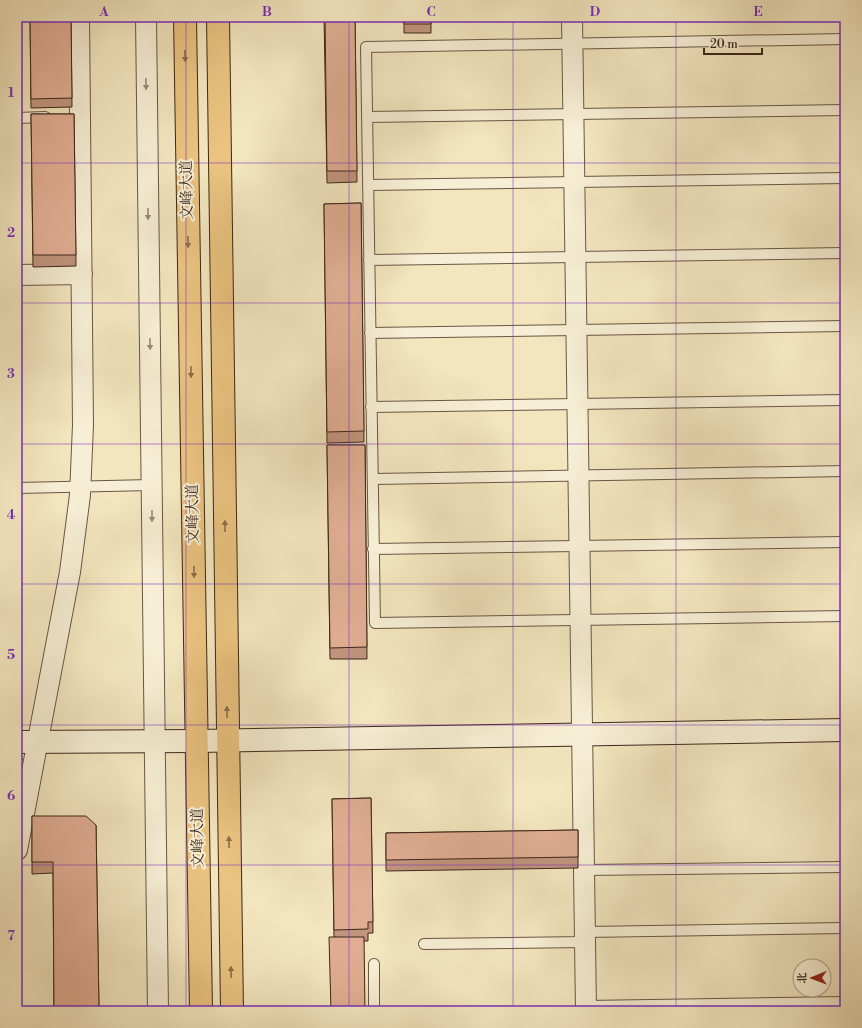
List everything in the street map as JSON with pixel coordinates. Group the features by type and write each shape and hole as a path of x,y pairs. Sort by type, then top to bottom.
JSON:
{"main road":[{"name":"文峰大道","path":"185,17 200,1011"},
{"name":"文峰大道","path":"218,17 232,1011"}],"street":[{"path":"17,850 27,741 70,572 80,486 83,425 82,274 77,117 79,17"},
{"path":"146,17 158,1011"},
{"path":"572,17 586,1008"},
{"path":"17,275 82,274"},
{"path":"27,741 197,741 582,733 845,730"}],"lane":[{"path":"845,39 366,47 375,623 845,616"},
{"path":"367,117 845,110"},
{"path":"17,118 57,117"},
{"path":"368,185 845,178"},
{"path":"369,260 845,253"},
{"path":"370,333 845,326"},
{"path":"371,407 845,400"},
{"path":"373,479 845,471"},
{"path":"17,488 152,485"},
{"path":"374,549 845,542"},
{"path":"584,870 845,867"},
{"path":"424,944 845,928"},
{"path":"374,964 374,1011"},
{"path":"586,1008 845,1002"}],"building":[{"path":"30,17 71,17 72,98 31,99"},
{"path":"325,17 355,17 357,171 327,171"},
{"path":"404,17 431,17 431,24 404,24"},
{"path":"31,114 74,114 76,255 33,255"},
{"path":"361,203 364,431 327,432 324,204"},
{"path":"327,445 365,445 367,647 330,648"},
{"path":"371,798 373,922 368,922 368,929 334,930 332,799"},
{"path":"32,816 86,816 96,825 99,1009 54,1009 53,862 32,862"},
{"path":"578,830 578,857 386,860 386,833"},
{"path":"329,937 364,937 365,1011 331,1011"}]}
